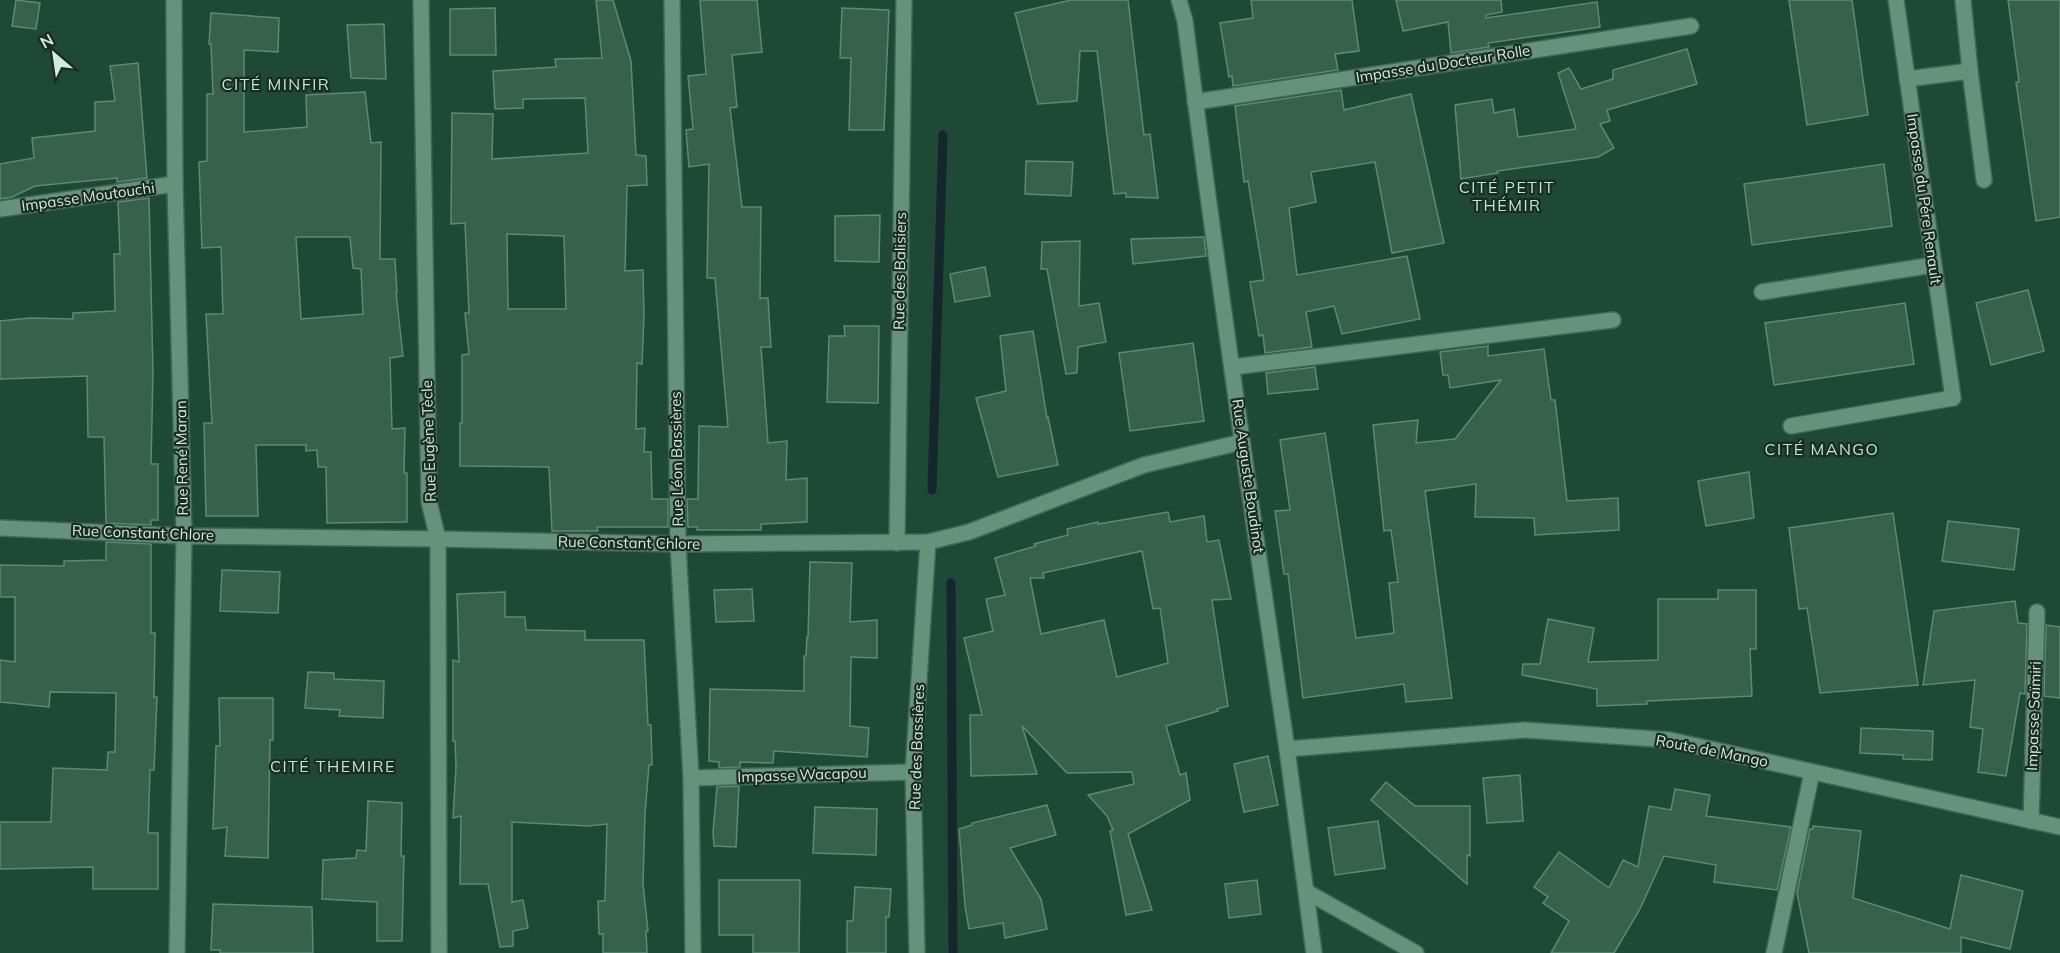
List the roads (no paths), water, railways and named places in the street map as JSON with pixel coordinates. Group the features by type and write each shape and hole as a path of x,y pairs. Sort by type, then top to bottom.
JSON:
{"street":[{"name":"Rue René Maran","path":"174,0 175,184 184,536 177,953"},
{"name":"Rue Eugène Tècle","path":"421,0 429,502 438,539 439,953"},
{"name":"Rue Léon Bassières","path":"672,0 678,544 691,778 693,953"},
{"name":"Rue des Balisiers","path":"897,543 904,0"},
{"name":"Rue Auguste Boudinot","path":"1179,0 1185,21 1314,953"},
{"name":"Impasse du Pére Renault","path":"1791,426 1953,398 1896,0"},
{"path":"1963,0 1984,180"},
{"name":"Impasse du Docteur Rolle","path":"1196,102 1691,26"},
{"path":"1907,79 1970,71"},
{"name":"Impasse Moutouchi","path":"0,209 175,184"},
{"path":"1762,292 1933,265"},
{"path":"1233,367 1613,320"},
{"name":"Rue Constant Chlore","path":"0,528 184,536 678,544 928,542 969,531 1144,465 1242,442"},
{"name":"Rue des Bassières","path":"916,953 913,772 928,542"},
{"name":"Impasse Saïmiri","path":"2031,820 2037,612"},
{"name":"Route de Mango","path":"1287,749 1525,730 1670,740 2060,827"},
{"name":"Impasse Wacapou","path":"691,778 913,772"},
{"path":"1774,953 1812,772"},
{"path":"1307,892 1416,953"}],"waterway":[{"path":"932,490 943,135"},
{"path":"951,583 953,953"}],"district":[{"name":"CITÉ MINFIR","path":"276,84"},
{"name":"CITÉ PETIT THÉMIR","path":"1507,196"},
{"name":"CITÉ MANGO","path":"1822,449"},
{"name":"CITÉ THEMIRE","path":"333,766"}]}
